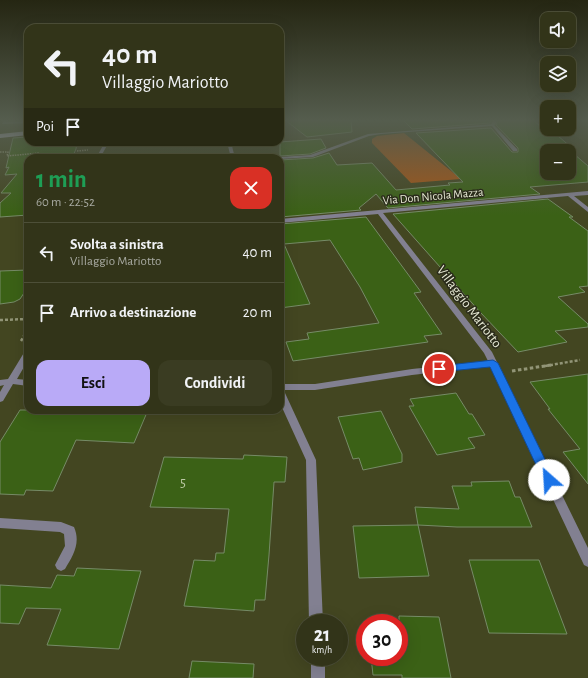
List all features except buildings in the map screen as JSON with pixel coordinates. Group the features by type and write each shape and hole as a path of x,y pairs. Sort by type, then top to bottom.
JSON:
{"street":[{"path":"284,158 311,156 323,152"},
{"name":"Via Don Nicola Mazza","path":"284,221 588,193"},
{"path":"570,195 588,210"},
{"name":"Villaggio Mariotto","path":"284,387 315,387 412,372 495,368 488,352 379,212"},
{"path":"0,399 24,360"},
{"path":"495,368 588,561"},
{"path":"0,383 11,381 24,383"},
{"path":"284,402 311,460 316,614"},
{"path":"0,523 61,527 70,532 71,547 61,565"},
{"path":"318,666 318,678"}],"path":[{"path":"0,152 8,152 7,156 24,155"},
{"path":"0,320 24,319"},
{"path":"495,368 580,360"}],"shaded area":[{"path":"380,152 427,152 461,179 411,183"}],"route":[{"path":"439,369 493,363 549,480"}]}
